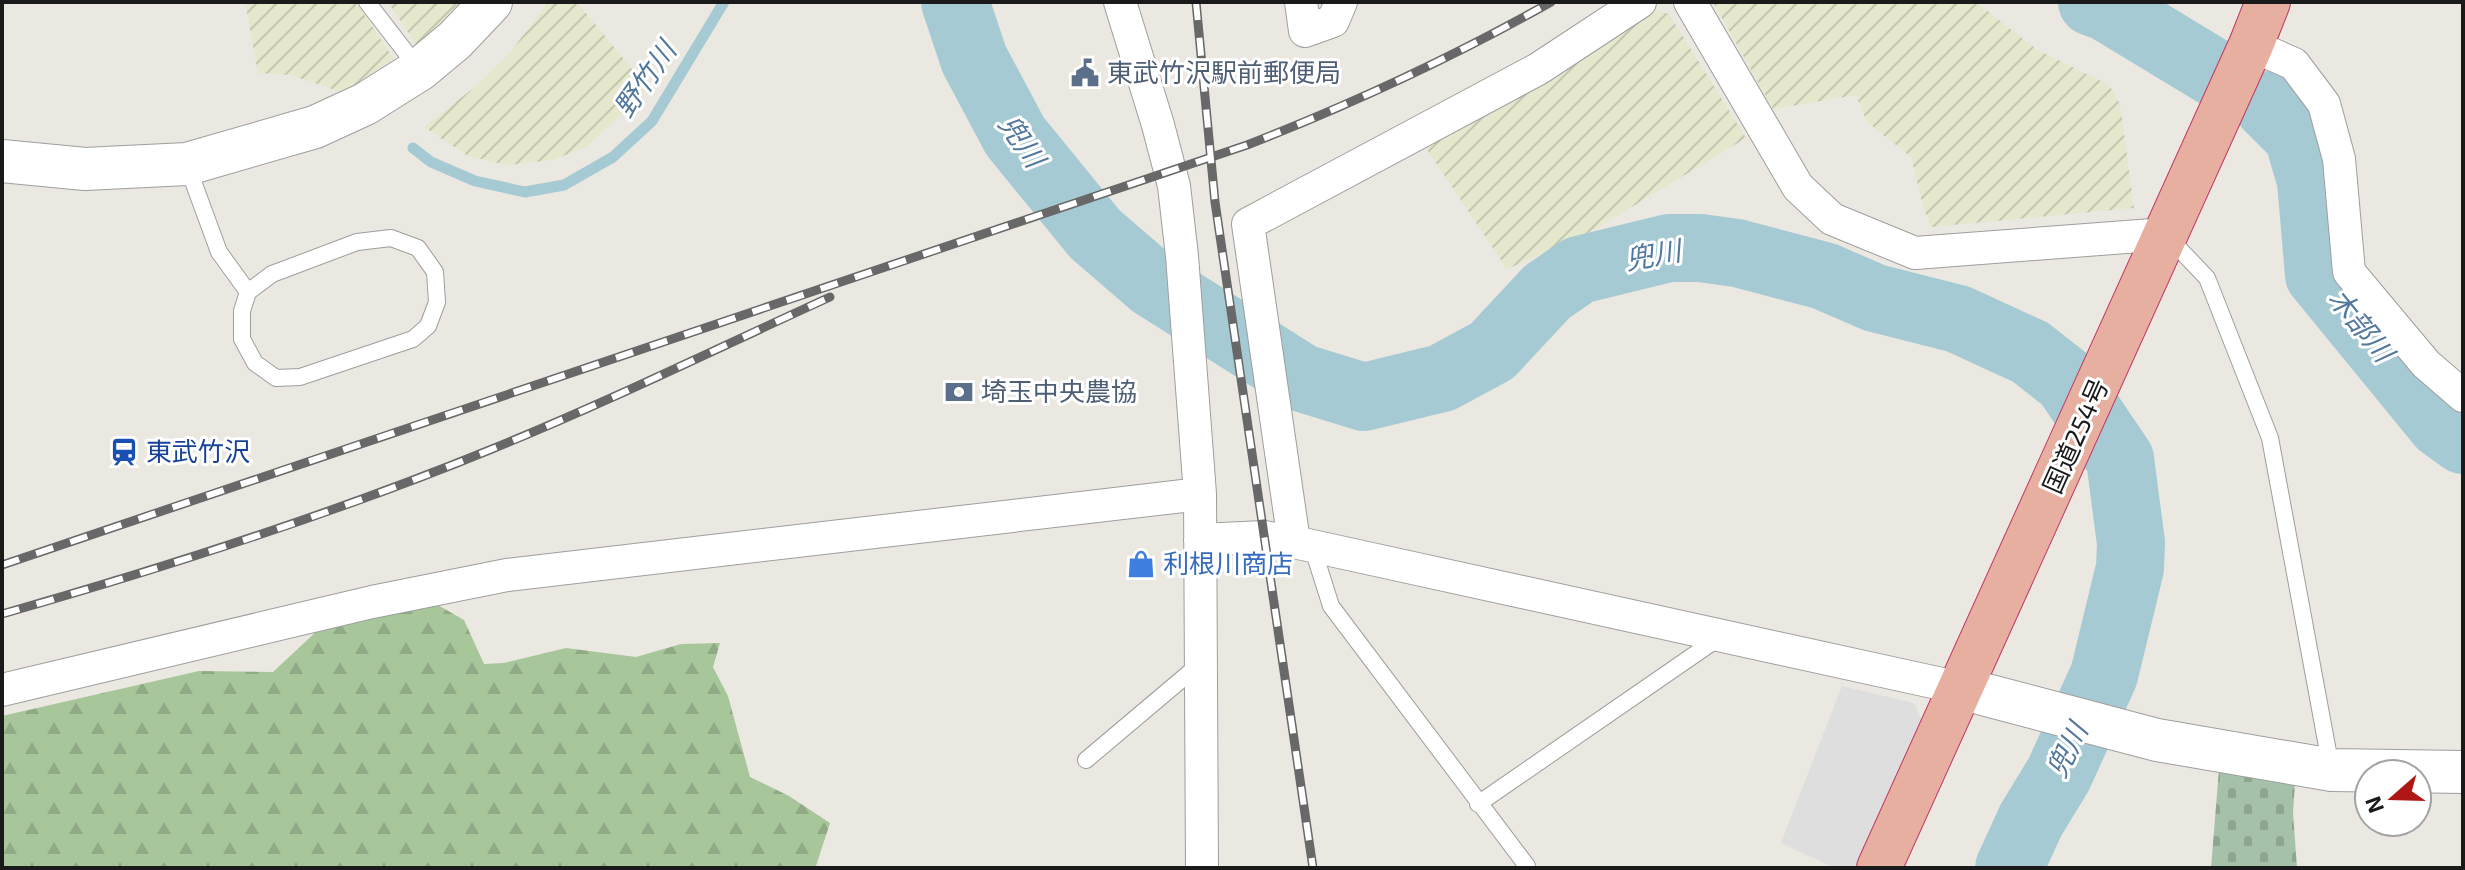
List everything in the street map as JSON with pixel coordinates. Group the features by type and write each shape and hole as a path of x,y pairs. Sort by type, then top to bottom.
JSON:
{"highway":[{"name":"国道254号","path":"1879,868 2054,486 2268,2"}],"street":[{"path":"2,161 85,169 187,164 315,127 365,104 419,70 455,40 491,2"},
{"path":"1120,2 1174,186 1182,256 1200,494 1202,868"},
{"path":"1301,2 1305,31 1333,21 1341,2"},
{"path":"1303,544 1272,395 1248,224 1538,69 1640,2"},
{"path":"1690,2 1798,187 1832,219 1915,253 2166,234"},
{"path":"2251,45 2294,64 2324,104 2339,159 2349,272 2426,364 2463,396"},
{"path":"2,690 372,602 507,575 1200,494"},
{"path":"1200,540 1264,537 1303,544 1960,688 2157,740 2332,770 2463,772"}],"lane":[{"path":"367,2 419,70"},
{"path":"187,164 219,252 248,292"},
{"path":"2166,234 2207,278 2270,438 2332,770"},
{"path":"391,238 418,248 435,272 437,302 428,326 413,339 300,377 276,378 255,363 242,339 242,311 248,292 272,274 357,242 391,238"},
{"path":"1303,544 1331,606 1527,866"},
{"path":"1478,804 1721,636"},
{"path":"1086,760 1201,663"}],"green space":[{"path":"245,2 356,2 397,64 345,93 290,75 258,73"},
{"path":"388,2 464,2 417,46"},
{"path":"548,2 577,2 648,89 588,146 553,160 507,165 468,156 424,127 476,86 510,53"},
{"path":"1713,2 1976,2 2036,49 2109,85 2120,104 2134,208 1931,227 1911,157 1867,122 1856,95 1773,109"},
{"path":"1654,10 1669,14 1746,138 1582,237 1507,269 1424,145"},
{"path":"436,604 464,620 484,664 504,663 566,648 636,657 681,644 720,643 713,667 728,696 750,777 789,796 830,823 816,866 2,868 2,716 199,671 273,672 319,629"},
{"path":"2219,769 2295,783 2293,813 2297,868 2211,868"}],"shaded area":[{"path":"1842,686 1914,703 1922,720 1856,868 1835,868 1781,843"}],"waterway":[{"name":"野竹川","path":"413,148 431,162 475,181 525,192 564,185 613,157 652,121 724,2"},
{"name":"兜川","path":"955,2 974,59 1015,136 1095,234 1153,284 1302,378 1364,397 1442,378 1492,351 1547,292 1579,270 1669,248 1700,248 1737,253 1824,276 1875,298 1958,319 2030,352 2067,381 2120,459 2131,543 2130,568 2104,675 2059,774 2031,820 2009,868"},
{"name":"木部川","path":"2092,2 2106,7 2215,73"},
{"name":"木部川","path":"2267,105 2298,136 2311,181 2319,275 2441,424 2463,440"}],"railway":[{"path":"1196,2 1215,202 1313,868"},
{"path":"2,565 1247,145 1402,79 1551,2"},
{"path":"2,614 126,578 372,496 577,413 830,297"}],"place":[{"name":"東武竹沢駅前郵便局","path":"1085,73"},
{"name":"埼玉中央農協","path":"959,392"},
{"name":"東武竹沢","path":"124,452"},
{"name":"利根川商店","path":"1141,564"}]}
